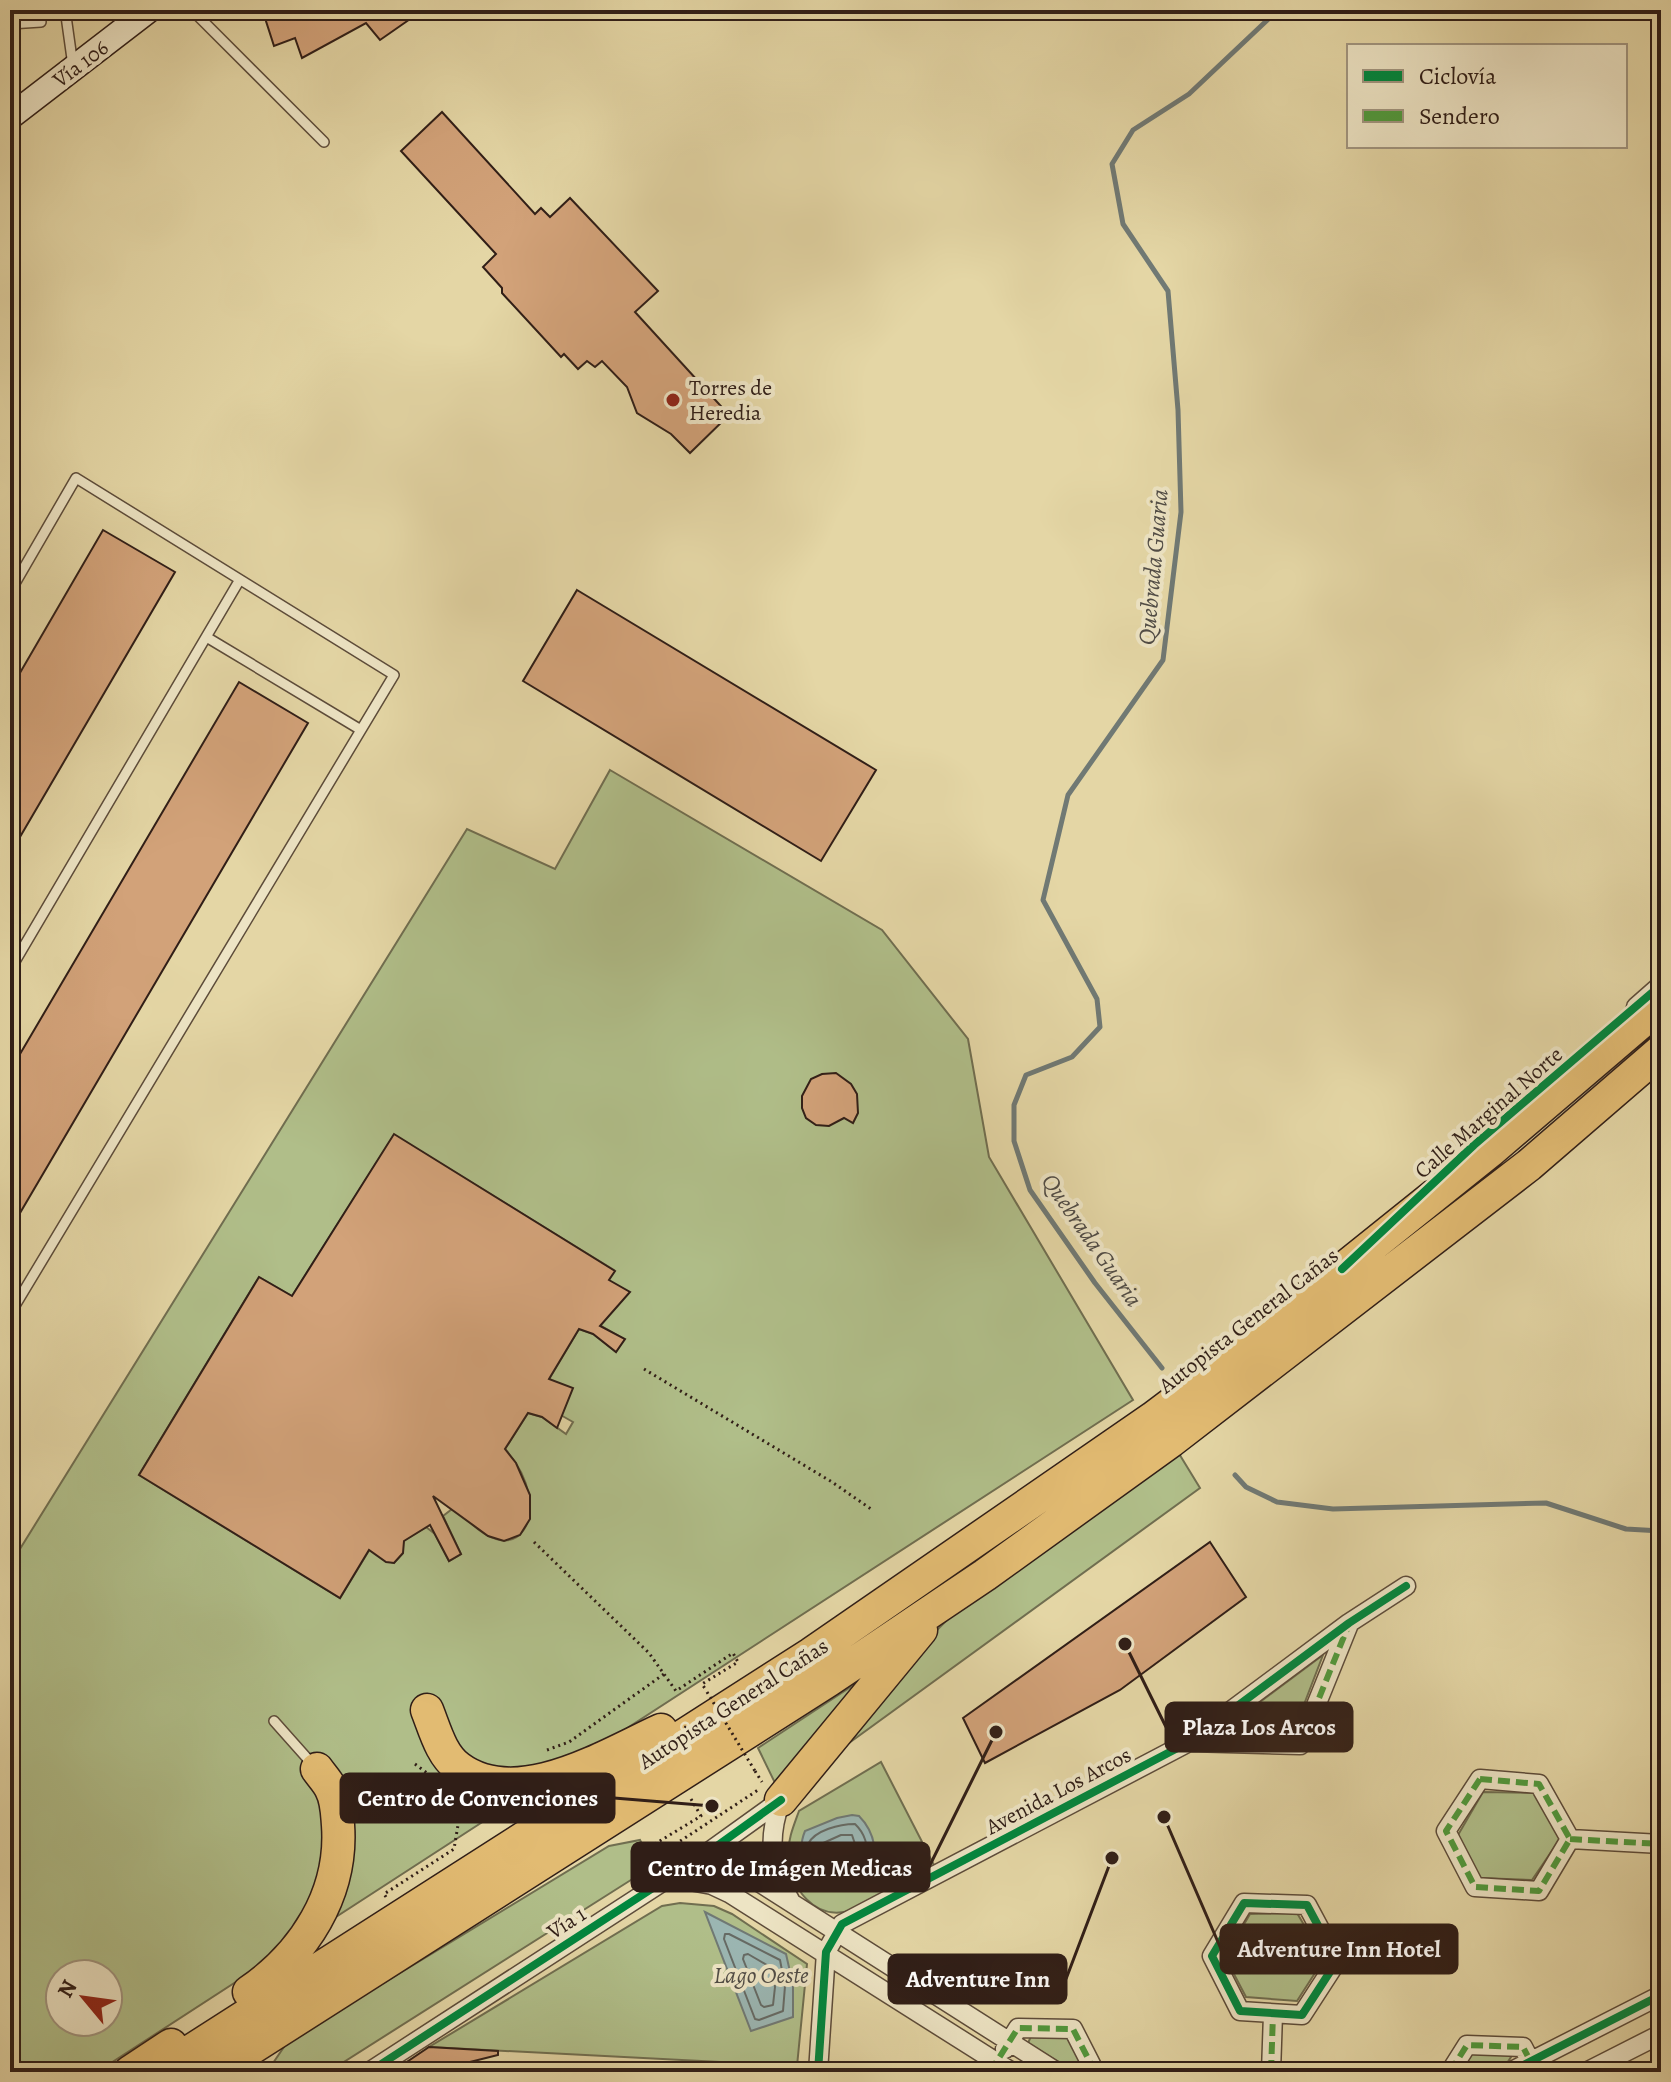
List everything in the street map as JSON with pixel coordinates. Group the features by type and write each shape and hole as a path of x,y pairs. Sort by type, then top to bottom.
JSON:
{"highway":[{"name":"Autopista General Cañas","path":"158,2072 811,1654 1153,1418 1490,1151 1661,1005"},
{"name":"Autopista General Cañas","path":"214,2072 943,1605 1241,1388 1529,1165 1661,1051"},
{"path":"427,1710 445,1752 459,1768 474,1775 523,1784 585,1765 700,1711 1153,1418"},
{"path":"781,1800 943,1605"},
{"path":"130,2072 255,1988 285,1963 315,1924 333,1884 339,1840 337,1809 331,1788 317,1769"},
{"path":"256,2071 290,2023"}],"main road":[{"name":"Vía 106","path":"12,114 149,10"}],"street":[{"name":"Calle Marginal Norte","path":"1342,1269 1474,1145 1661,985"},
{"name":"Avenida Los Arcos","path":"818,2072 826,1952 842,1924 1189,1742 1349,1623 1406,1586"},
{"name":"Avenida Los Arcos","path":"1189,1742 1300,1745 1349,1623"},
{"path":"1480,1779 1539,1784 1570,1839 1539,1891 1475,1887 1446,1831 1480,1779"},
{"name":"Vía 1","path":"369,2072 710,1851 781,1800"},
{"path":"781,1800 773,1821 772,1855 781,1886 793,1905"},
{"path":"1570,1839 1661,1844"},
{"path":"710,1851 1057,2072"},
{"path":"668,1877 712,1885 729,1893 826,1952 1000,2069 1009,2042 1018,2028 1073,2029 1095,2072"},
{"path":"1244,1903 1307,1905 1337,1961 1302,2015 1273,2014 1240,2011 1212,1956 1244,1903"},
{"path":"1510,2072 1533,2067 1661,1995"},
{"path":"1271,2072 1273,2014"},
{"path":"1586,2072 1661,2034"},
{"path":"1450,2072 1467,2045 1523,2047 1533,2067"}],"lane":[{"path":"73,68 66,16 74,10"},
{"path":"192,10 324,142"},
{"path":"10,24 41,22"},
{"path":"10,592 76,478 394,675 10,1314"},
{"path":"10,970 239,581"},
{"path":"208,638 361,730"},
{"path":"274,1721 317,1769"}],"path":[{"path":"644,1369 832,1482 871,1509"},
{"path":"534,1542 649,1653 676,1691 733,1653 738,1662 702,1684 764,1786 656,1857 650,1847 701,1816 678,1775"}],"green space":[{"path":"610,770 882,930 968,1039 989,1157 1133,1400 97,2072 33,2072 10,2057 10,1565 467,829 555,869","holes":["394,1135 614,1270 586,1317 624,1339 616,1352 594,1334 579,1329 536,1401 573,1422 566,1434 542,1417 528,1413 505,1449 521,1472 529,1494 529,1514 524,1530 513,1539 497,1539 478,1529 456,1506 443,1516 461,1554 449,1561 435,1534 426,1527 403,1541 403,1553 394,1563 382,1559 373,1544 340,1598 139,1475 259,1277 292,1296"]},
{"path":"1178,1452 1200,1488 816,1767 914,1653 961,1606"},
{"path":"1323,1655 1293,1733 1283,1737 1225,1728"},
{"path":"887,1663 777,1787 758,1748"},
{"path":"881,1762 935,1867 852,1910 839,1913 816,1907 799,1890 790,1866 789,1843 799,1811"},
{"path":"1483,1792 1535,1793 1560,1839 1532,1880 1480,1878 1458,1835"},
{"path":"640,1840 653,1866 328,2072 267,2072 288,2041 609,1846"},
{"path":"680,1903 714,1906 732,1914 807,1964 797,2066 429,2047 662,1906"},
{"path":"1297,1913 1324,1959 1297,2001 1246,1997 1225,1957 1250,1914"},
{"path":"1032,2034 1068,2037 1084,2066 1084,2072 1075,2072 1028,2043"},
{"path":"1505,2053 1511,2057 1495,2070 1459,2072 1472,2054"}],"water":[{"path":"852,1815 859,1816 869,1829 875,1854 872,1870 867,1877 845,1891 825,1882 810,1869 802,1852 802,1842 805,1831"},
{"name":"Lago Oeste","path":"705,1912 786,1954 793,1985 793,2017 751,2031"}],"building":[{"path":"288,10 423,10 380,40 366,23 302,58 295,38 274,46 265,18"},
{"path":"442,112 535,214 541,208 550,217 570,198 658,291 635,312 729,415 690,453 671,434 637,413 627,387 602,361 595,367 587,361 578,369 564,354 561,357 502,293 502,288 483,267 496,254 401,151"},
{"path":"103,530 175,572 10,854 10,690"},
{"path":"577,590 876,770 821,861 523,681"},
{"path":"239,682 308,723 10,1230 10,1071"},
{"path":"836,1073 851,1084 857,1094 858,1113 853,1123 844,1118 829,1126 816,1125 806,1118 802,1096 811,1079"},
{"path":"394,1134 615,1271 609,1280 630,1292 600,1326 625,1339 616,1352 593,1334 579,1329 549,1379 573,1388 557,1428 542,1417 528,1413 505,1449 516,1463 530,1495 530,1519 520,1535 504,1541 488,1536 433,1496 461,1554 449,1561 430,1525 404,1541 403,1553 394,1563 386,1562 369,1550 340,1598 139,1475 259,1277 292,1296"},
{"path":"1210,1542 1246,1597 1120,1690 985,1763 963,1718"},
{"path":"429,2047 498,2051 498,2055 458,2065 461,2072 392,2072"}],"waterway":[{"name":"Quebrada Guaria","path":"1162,1368 1095,1283 1030,1190 1014,1141 1014,1105 1026,1075 1072,1057 1100,1027 1097,999 1043,900 1068,795 1163,660 1181,512 1178,410 1168,291 1123,224 1112,164 1133,130 1189,94 1278,10"},
{"name":"Quebrada Guaria","path":"1235,1475 1246,1487 1277,1502 1333,1509 1546,1503 1626,1529 1661,1531"}],"marked path":[{"path":"1189,1742 1300,1745 1347,1629"},
{"path":"1480,1779 1539,1784 1570,1839 1539,1891 1475,1887 1446,1831 1480,1779"},
{"path":"1570,1839 1661,1844"},
{"path":"1271,2072 1273,2014"},
{"path":"990,2072 1018,2028 1073,2029 1095,2072"},
{"path":"1450,2072 1467,2045 1523,2047 1534,2068"}],"cycle path":[{"path":"1342,1269 1474,1145 1661,985"},
{"path":"818,2072 826,1952 842,1924 1189,1742 1349,1623 1406,1586"},
{"path":"369,2072 710,1851 781,1800"},
{"path":"1244,1903 1307,1905 1337,1961 1302,2015 1240,2011 1212,1956 1244,1903"},
{"path":"1510,2072 1661,1995"}],"place":[{"name":"Torres de Heredia","path":"673,400"},
{"name":"Plaza Los Arcos","path":"1125,1644"},
{"name":"Centro de Imágen Medicas","path":"996,1732"},
{"name":"Centro de Convenciones","path":"712,1806"},
{"name":"Adventure Inn Hotel","path":"1164,1817"},
{"name":"Adventure Inn","path":"1112,1858"}]}
